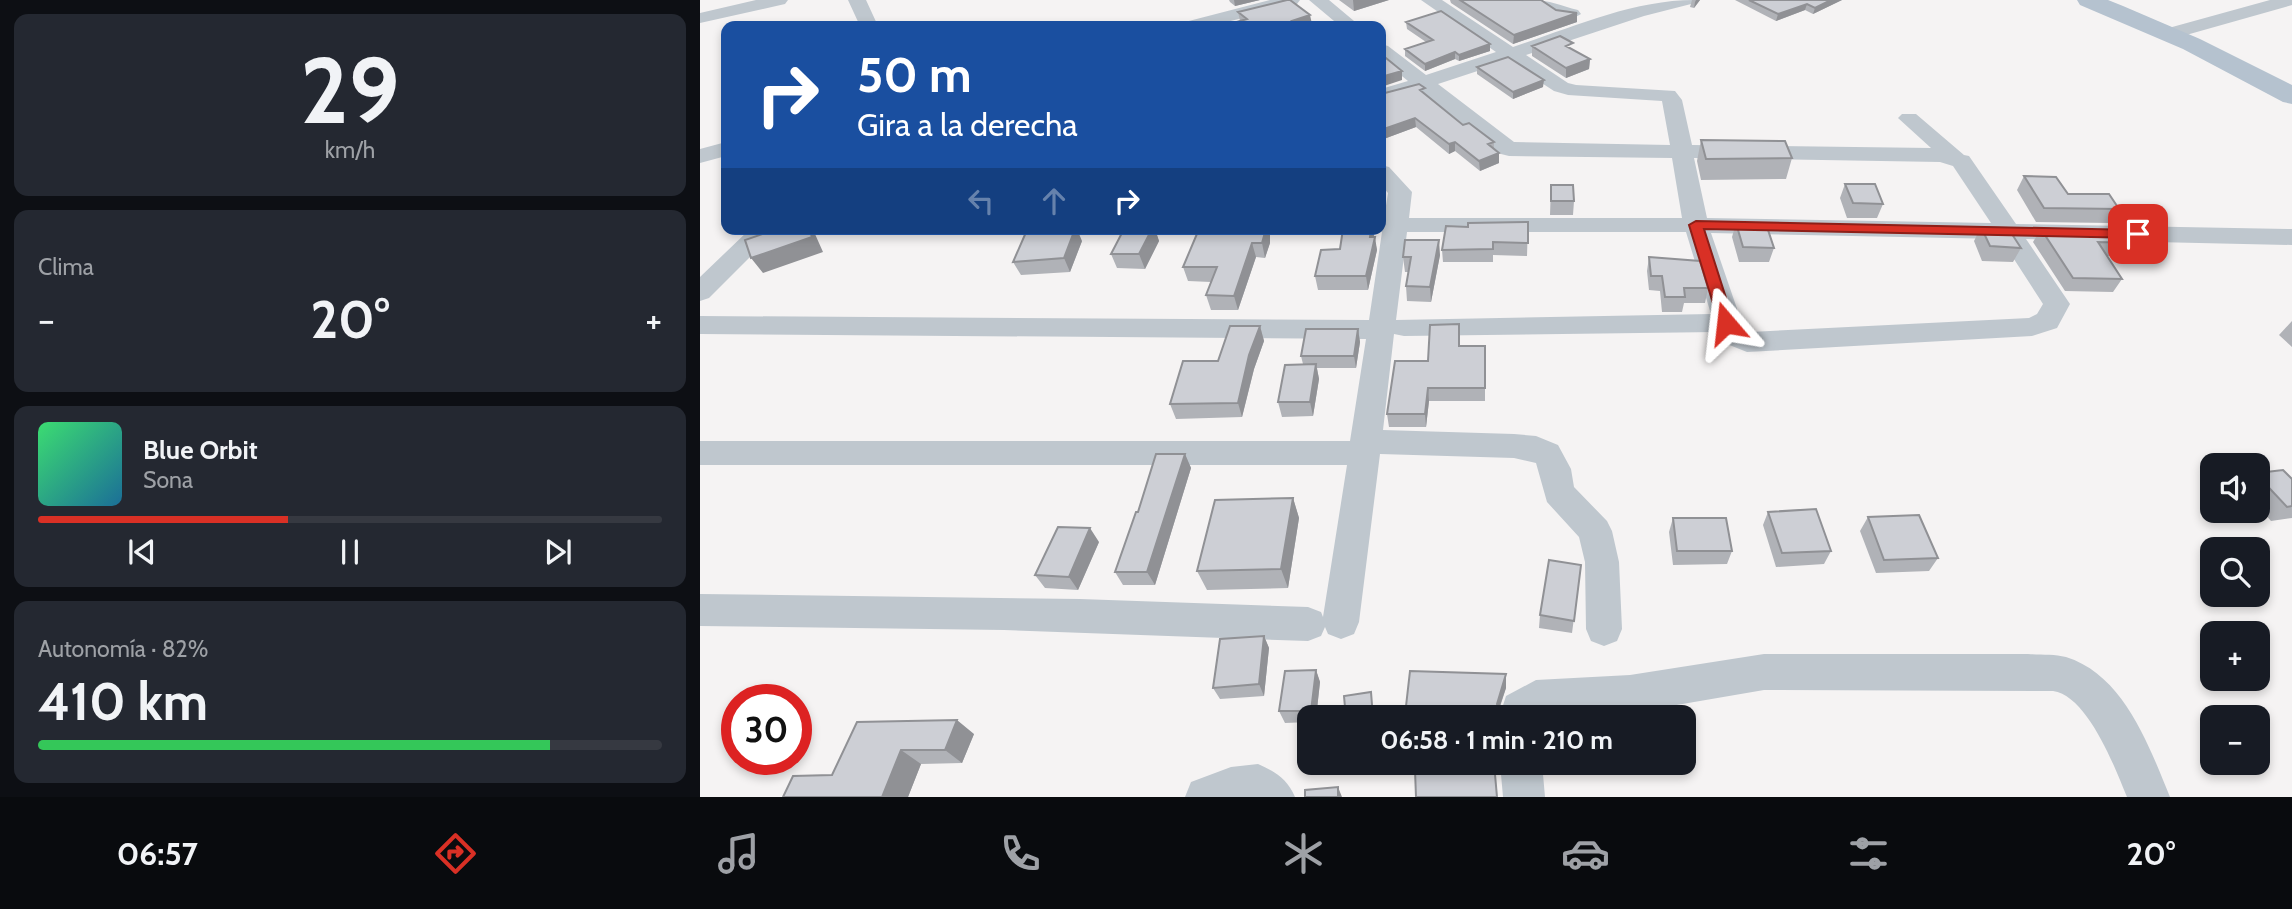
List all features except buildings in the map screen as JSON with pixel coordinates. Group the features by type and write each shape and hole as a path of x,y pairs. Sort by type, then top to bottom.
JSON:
{"main road":[{"path":"2088,0 2172,33 2286,88"}],"street":[{"path":"700,18 740,4 779,0"},
{"path":"857,0 867,21"},
{"path":"1232,21 1291,0"},
{"path":"1318,0 1345,21"},
{"path":"1430,0 1561,87 1575,91 1668,95 1672,100 1696,225 1726,323 1732,335 1747,342 2032,327 2047,321 2057,304 2011,232 1961,161 1909,118"},
{"path":"1540,0 1563,13 1572,14"},
{"path":"1386,94 1638,12 1685,0"},
{"path":"2172,33 2290,0"},
{"path":"740,4 745,21"},
{"path":"1386,54 1509,149 1680,149 1954,157"},
{"path":"700,156 721,150"},
{"path":"700,610 856,609 1324,623 1392,329 1388,225 1400,192 1386,177"},
{"path":"1388,225 1696,225 2292,237"},
{"path":"700,292 758,235"},
{"path":"700,325 1392,329 1726,323"},
{"path":"700,453 1514,446 1536,448 1547,454 1555,469 1559,493 1595,531 1602,562 1604,629"},
{"path":"1527,705 1536,699 1630,694 1764,672 2028,672 2067,676 2096,698 2110,717 2149,797"},
{"path":"1522,775 1524,797"},
{"path":"1206,797 1231,788 1258,785 1274,797"}],"route":[{"path":"1726,323 1696,225 2138,234"}]}
